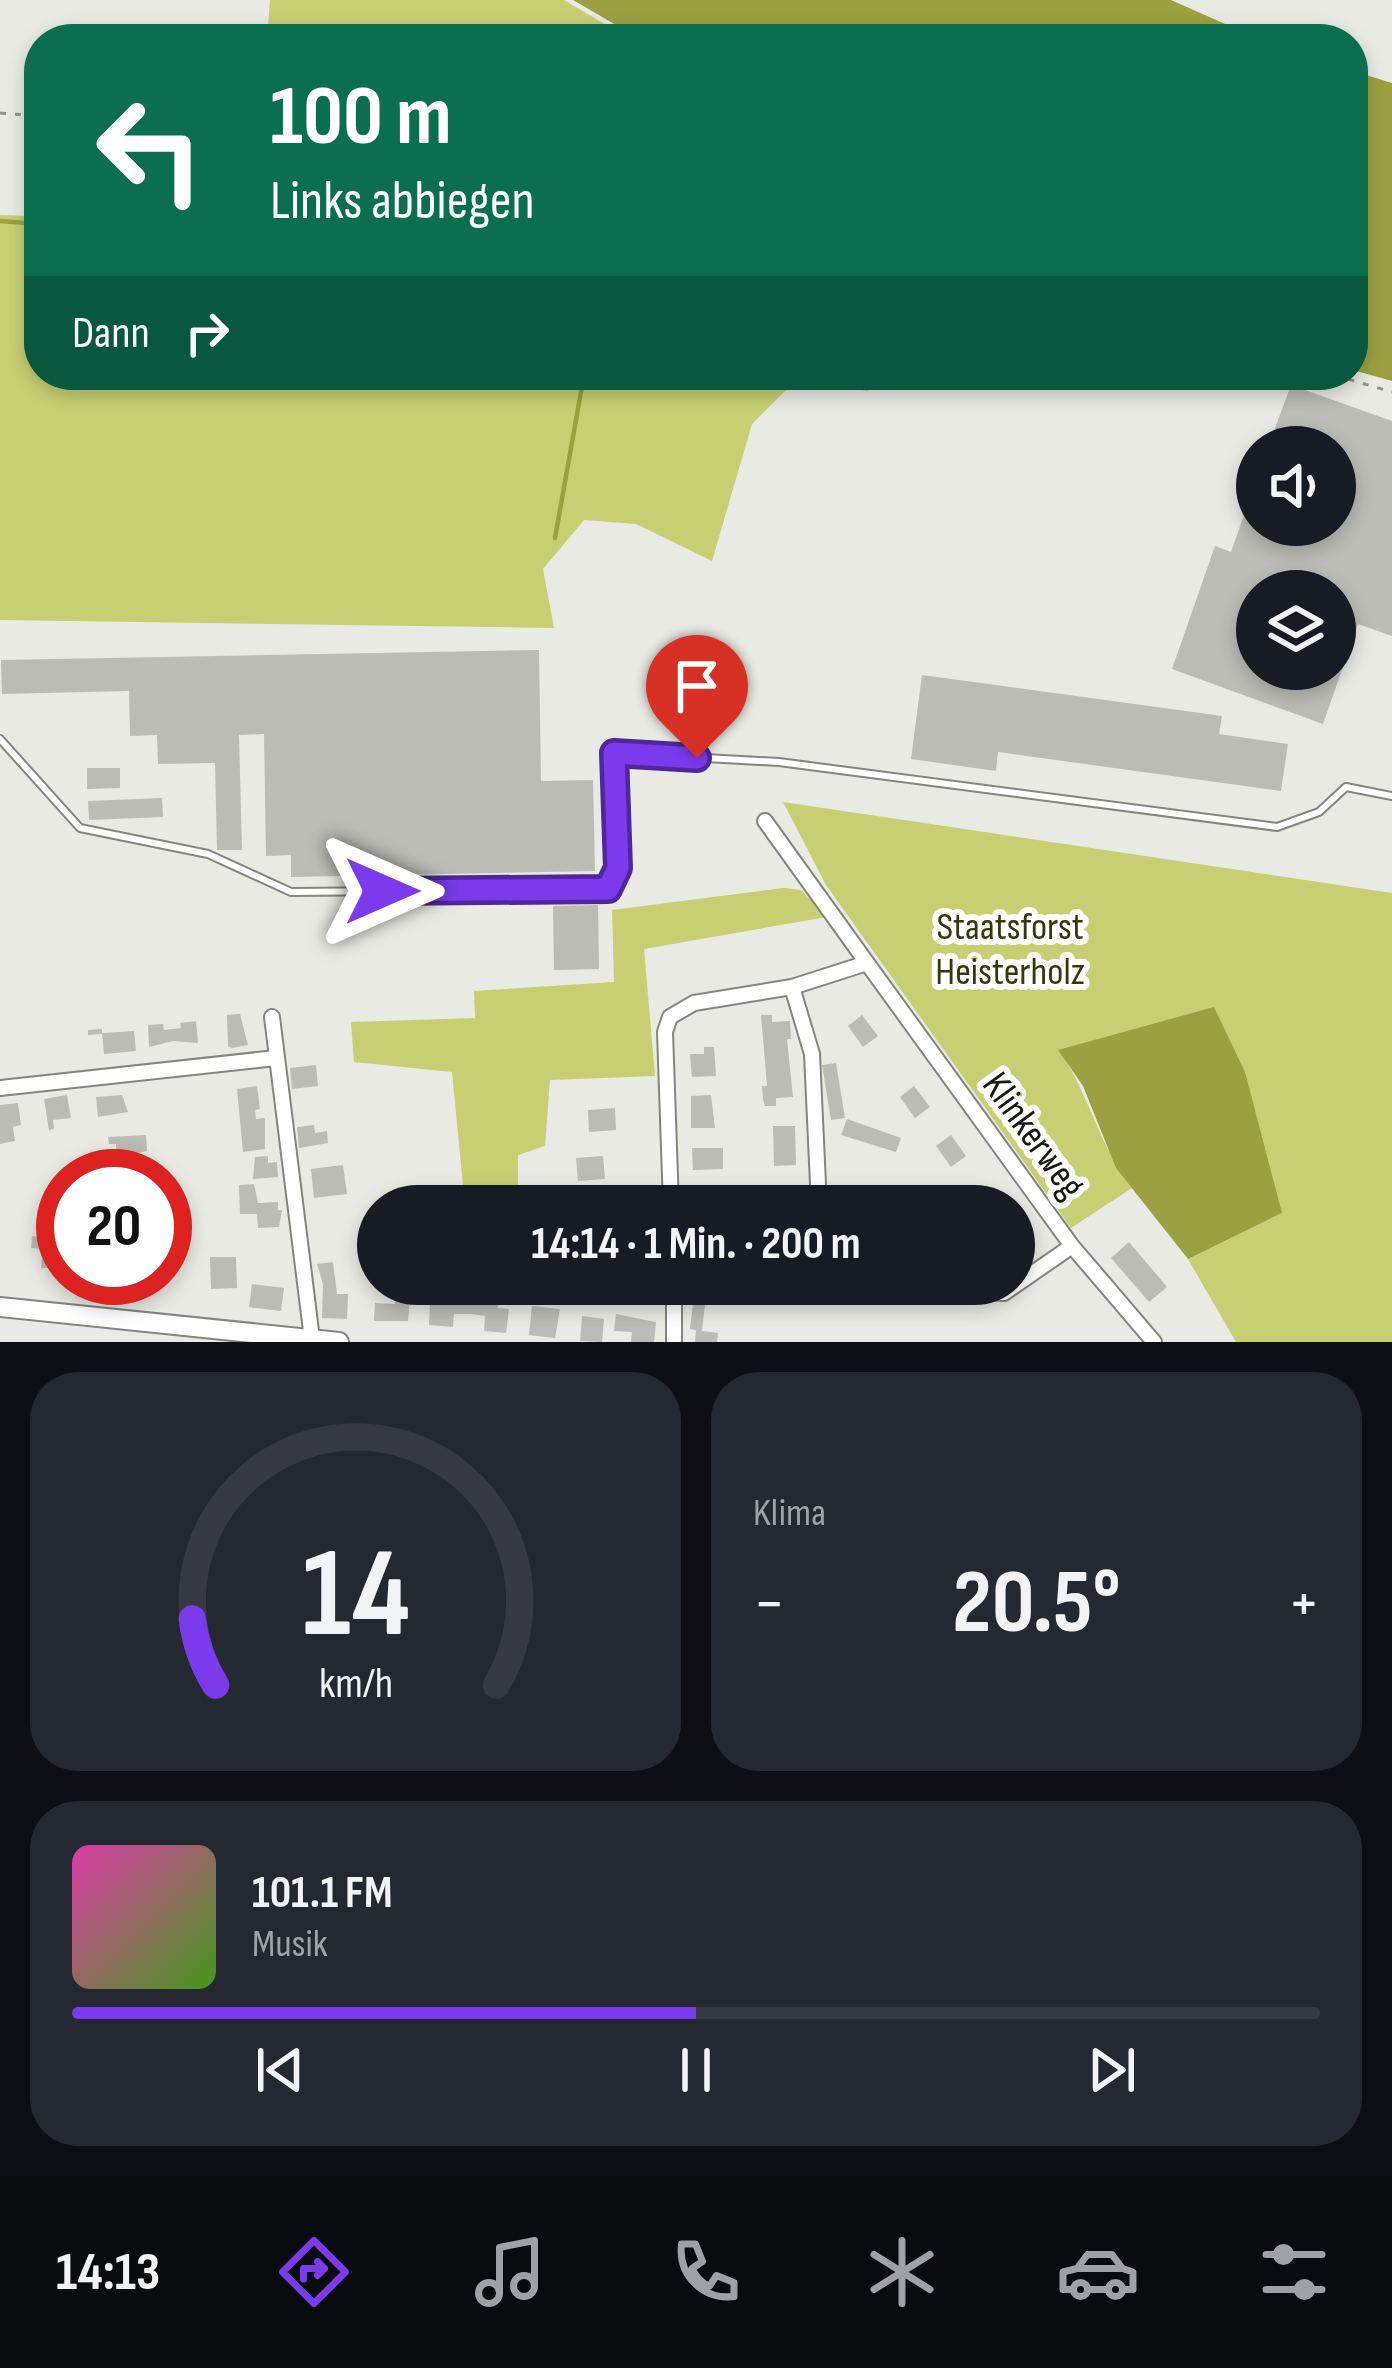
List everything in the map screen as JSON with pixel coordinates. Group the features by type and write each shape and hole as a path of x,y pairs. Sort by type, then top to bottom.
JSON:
{"street":[{"name":"Klinkerweg","path":"764,821 1072,1246 1154,1342"},
{"path":"670,1185 665,1032 670,1017 694,1003 792,987 867,962"},
{"path":"792,987 812,1054 818,1185"},
{"path":"272,1016 312,1339"},
{"path":"0,1088 276,1058"},
{"path":"1035,1272 1072,1246"},
{"path":"674,1305 674,1342"},
{"path":"0,1307 339,1342"}],"lane":[{"path":"0,739 80,829 208,854 291,892 608,889 618,868 614,753 779,762 1277,827 1319,812 1346,788 1392,796"}],"green space":[{"path":"270,0 564,0 605,24 268,24"},
{"path":"0,215 24,216 24,390 786,390 752,424 712,561 636,524 584,520 543,569 554,628 0,620"},
{"name":"Staatsforst Heisterholz","path":"783,802 1392,893 1392,1342 1236,1342 1188,1259 1282,1213 1059,1050 1132,1188 1071,1228 826,885"},
{"path":"784,888 801,890 827,917 644,949 655,1076 550,1080 545,1146 518,1155 518,1185 463,1185 452,1072 354,1062 351,1022 475,1018 474,991 614,982 612,910"}],"shaded area":[{"path":"573,0 1171,0 1225,24 614,24"},
{"path":"1368,76 1392,83 1392,381 1368,374"},
{"path":"1214,1007 1245,1072 1282,1213 1188,1259 1116,1168 1083,1086 1058,1050"}],"building":[{"path":"1289,390 1305,390 1392,421 1392,636 1358,624 1356,630 1356,570 1236,570 1236,690 1335,690 1323,724 1172,669 1215,546 1231,552 1236,538 1236,546 1356,546 1356,426 1276,426"},
{"path":"539,650 541,781 593,780 595,871 291,877 291,855 266,856 264,734 239,735 242,850 217,850 215,763 158,764 157,735 130,736 129,691 2,694 1,660"},
{"path":"922,675 1222,716 1219,734 1288,744 1281,791 998,752 996,771 911,759"},
{"path":"87,768 120,768 120,788 87,789"},
{"path":"162,798 163,817 89,820 88,801"},
{"path":"598,905 599,969 554,970 553,906"},
{"path":"240,1014 248,1045 232,1048 228,1046 227,1015"},
{"path":"761,1015 772,1015 772,1022 790,1021 791,1039 787,1039 793,1097 776,1098 776,1106 765,1106 763,1099 762,1086 767,1086"},
{"path":"862,1015 878,1036 863,1047 848,1026"},
{"path":"196,1021 198,1043 173,1041 149,1047 148,1025 163,1024 164,1030"},
{"path":"102,1029 102,1033 134,1031 136,1051 104,1054 102,1034 88,1035 88,1030"},
{"path":"704,1047 714,1047 716,1076 692,1077 690,1054 704,1054"},
{"path":"836,1063 845,1118 831,1120 822,1065"},
{"path":"316,1065 318,1086 292,1089 290,1068"},
{"path":"257,1086 260,1109 255,1110 256,1119 265,1118 265,1149 243,1152 237,1089"},
{"path":"914,1086 930,1107 915,1118 900,1097"},
{"path":"67,1095 71,1118 53,1120 54,1129 49,1130 44,1099"},
{"path":"122,1095 128,1112 98,1117 96,1097"},
{"path":"711,1095 715,1128 691,1128 691,1096"},
{"path":"18,1103 21,1125 13,1127 15,1141 0,1144 0,1105"},
{"path":"615,1108 616,1130 589,1132 588,1110"},
{"path":"847,1119 901,1138 896,1152 841,1135"},
{"path":"314,1125 315,1133 327,1131 328,1143 299,1148 297,1127"},
{"path":"773,1126 795,1126 796,1165 774,1166"},
{"path":"146,1135 147,1149 116,1149 108,1137"},
{"path":"951,1135 966,1156 951,1167 936,1146"},
{"path":"692,1148 723,1148 723,1169 693,1170"},
{"path":"268,1156 268,1163 277,1162 278,1177 253,1179 255,1157"},
{"path":"603,1156 605,1179 578,1181 576,1158"},
{"path":"343,1165 347,1194 314,1198 311,1169"},
{"path":"254,1184 258,1203 278,1202 282,1210 279,1227 258,1228 257,1214 240,1214 239,1185"},
{"path":"1129,1242 1167,1287 1149,1302 1111,1258"},
{"path":"210,1257 236,1257 237,1288 211,1289"},
{"path":"333,1262 337,1294 348,1294 347,1319 322,1318 323,1284 317,1264"},
{"path":"252,1284 284,1288 281,1311 249,1307"},
{"path":"375,1305 409,1305 408,1321 374,1321"},
{"path":"430,1305 509,1309 506,1333 484,1331 485,1316 471,1314 454,1314 453,1327 429,1325"},
{"path":"693,1305 705,1305 702,1331 718,1333 717,1342 695,1342 696,1330 690,1329"},
{"path":"532,1306 560,1309 555,1338 529,1335"},
{"path":"616,1314 656,1322 654,1342 631,1342 632,1332 614,1331"},
{"path":"582,1316 604,1319 602,1342 580,1341"}],"waterway":[{"path":"0,221 24,223"},
{"path":"555,538 581,390"}],"route":[{"path":"382,891 608,889 618,868 614,753 697,758"}]}
